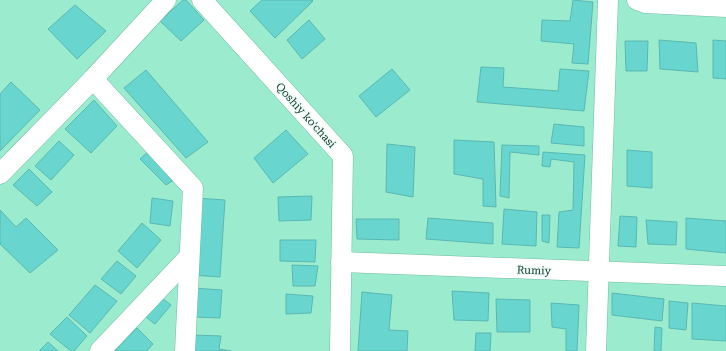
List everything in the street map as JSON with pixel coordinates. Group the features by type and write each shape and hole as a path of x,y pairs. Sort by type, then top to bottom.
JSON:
{"street":[{"path":"0,174 93,79 166,0"},
{"name":"Qoshiy ko'chasi","path":"202,0 343,156 340,351"},
{"path":"596,351 608,0"},
{"path":"637,0 645,3 726,7"},
{"path":"93,79 192,188 185,351"},
{"path":"100,351 190,257"},
{"name":"Rumiy","path":"341,262 726,276"}],"building":[{"path":"183,0 186,0 204,20 181,41 160,21"},
{"path":"262,0 313,1 275,38 250,11"},
{"path":"573,0 593,2 588,64 572,63 574,44 541,41 542,20 570,21"},
{"path":"75,5 106,31 77,59 48,29"},
{"path":"309,20 325,39 302,59 287,40"},
{"path":"659,40 696,43 698,72 660,69"},
{"path":"713,40 726,41 726,79 713,78"},
{"path":"625,41 648,41 647,71 626,71"},
{"path":"481,67 504,68 503,87 558,91 560,69 589,71 584,111 477,102"},
{"path":"392,69 410,90 376,117 359,96"},
{"path":"146,70 208,142 186,158 124,88"},
{"path":"11,82 40,110 0,151 0,94"},
{"path":"94,100 117,126 91,153 65,129"},
{"path":"554,124 584,127 584,146 551,143"},
{"path":"286,130 308,154 273,183 254,158"},
{"path":"454,140 494,142 496,207 483,206 483,179 454,174"},
{"path":"59,141 74,155 51,180 35,166"},
{"path":"387,144 415,147 413,197 386,192"},
{"path":"502,145 539,146 539,155 510,152 509,198 500,196"},
{"path":"627,150 652,152 652,188 627,186"},
{"path":"149,151 177,178 166,185 140,159"},
{"path":"543,152 585,155 579,248 557,247 559,212 573,210 574,162 551,159 550,167 542,166"},
{"path":"29,169 52,192 37,206 13,185"},
{"path":"312,196 311,220 279,221 278,197"},
{"path":"152,198 173,201 170,226 150,223"},
{"path":"196,198 225,200 220,277 191,275"},
{"path":"504,209 537,212 536,246 502,244"},
{"path":"0,210 16,227 26,218 58,250 30,273 0,244"},
{"path":"542,215 550,215 549,243 542,241"},
{"path":"620,216 637,217 636,247 618,246"},
{"path":"428,218 493,223 493,244 426,239"},
{"path":"686,218 726,221 726,253 686,249"},
{"path":"356,219 399,219 399,240 357,239"},
{"path":"646,220 677,222 676,245 648,244"},
{"path":"142,223 161,240 137,268 118,251"},
{"path":"280,240 316,240 315,262 280,261"},
{"path":"117,261 136,276 121,294 101,279"},
{"path":"292,265 318,266 315,286 293,286"},
{"path":"95,285 117,301 90,333 69,315"},
{"path":"193,288 222,290 220,318 193,317"},
{"path":"452,291 489,293 488,321 454,320"},
{"path":"362,292 392,295 389,330 408,331 407,351 358,351"},
{"path":"612,293 664,299 662,321 612,315"},
{"path":"286,294 313,296 311,313 286,314"},
{"path":"162,298 171,305 155,324 146,317"},
{"path":"496,299 530,300 530,332 497,332"},
{"path":"669,301 688,303 686,330 669,328"},
{"path":"551,303 579,305 577,351 566,351 566,329 552,327"},
{"path":"692,303 726,306 726,341 692,339"},
{"path":"67,317 87,336 74,351 71,351 50,334"},
{"path":"655,327 662,328 661,351 654,351"},
{"path":"137,328 153,344 147,351 115,351"},
{"path":"476,333 491,333 490,351 475,351"},
{"path":"193,335 221,336 219,349 231,351 192,351"},
{"path":"48,342 58,351 39,351"}]}
